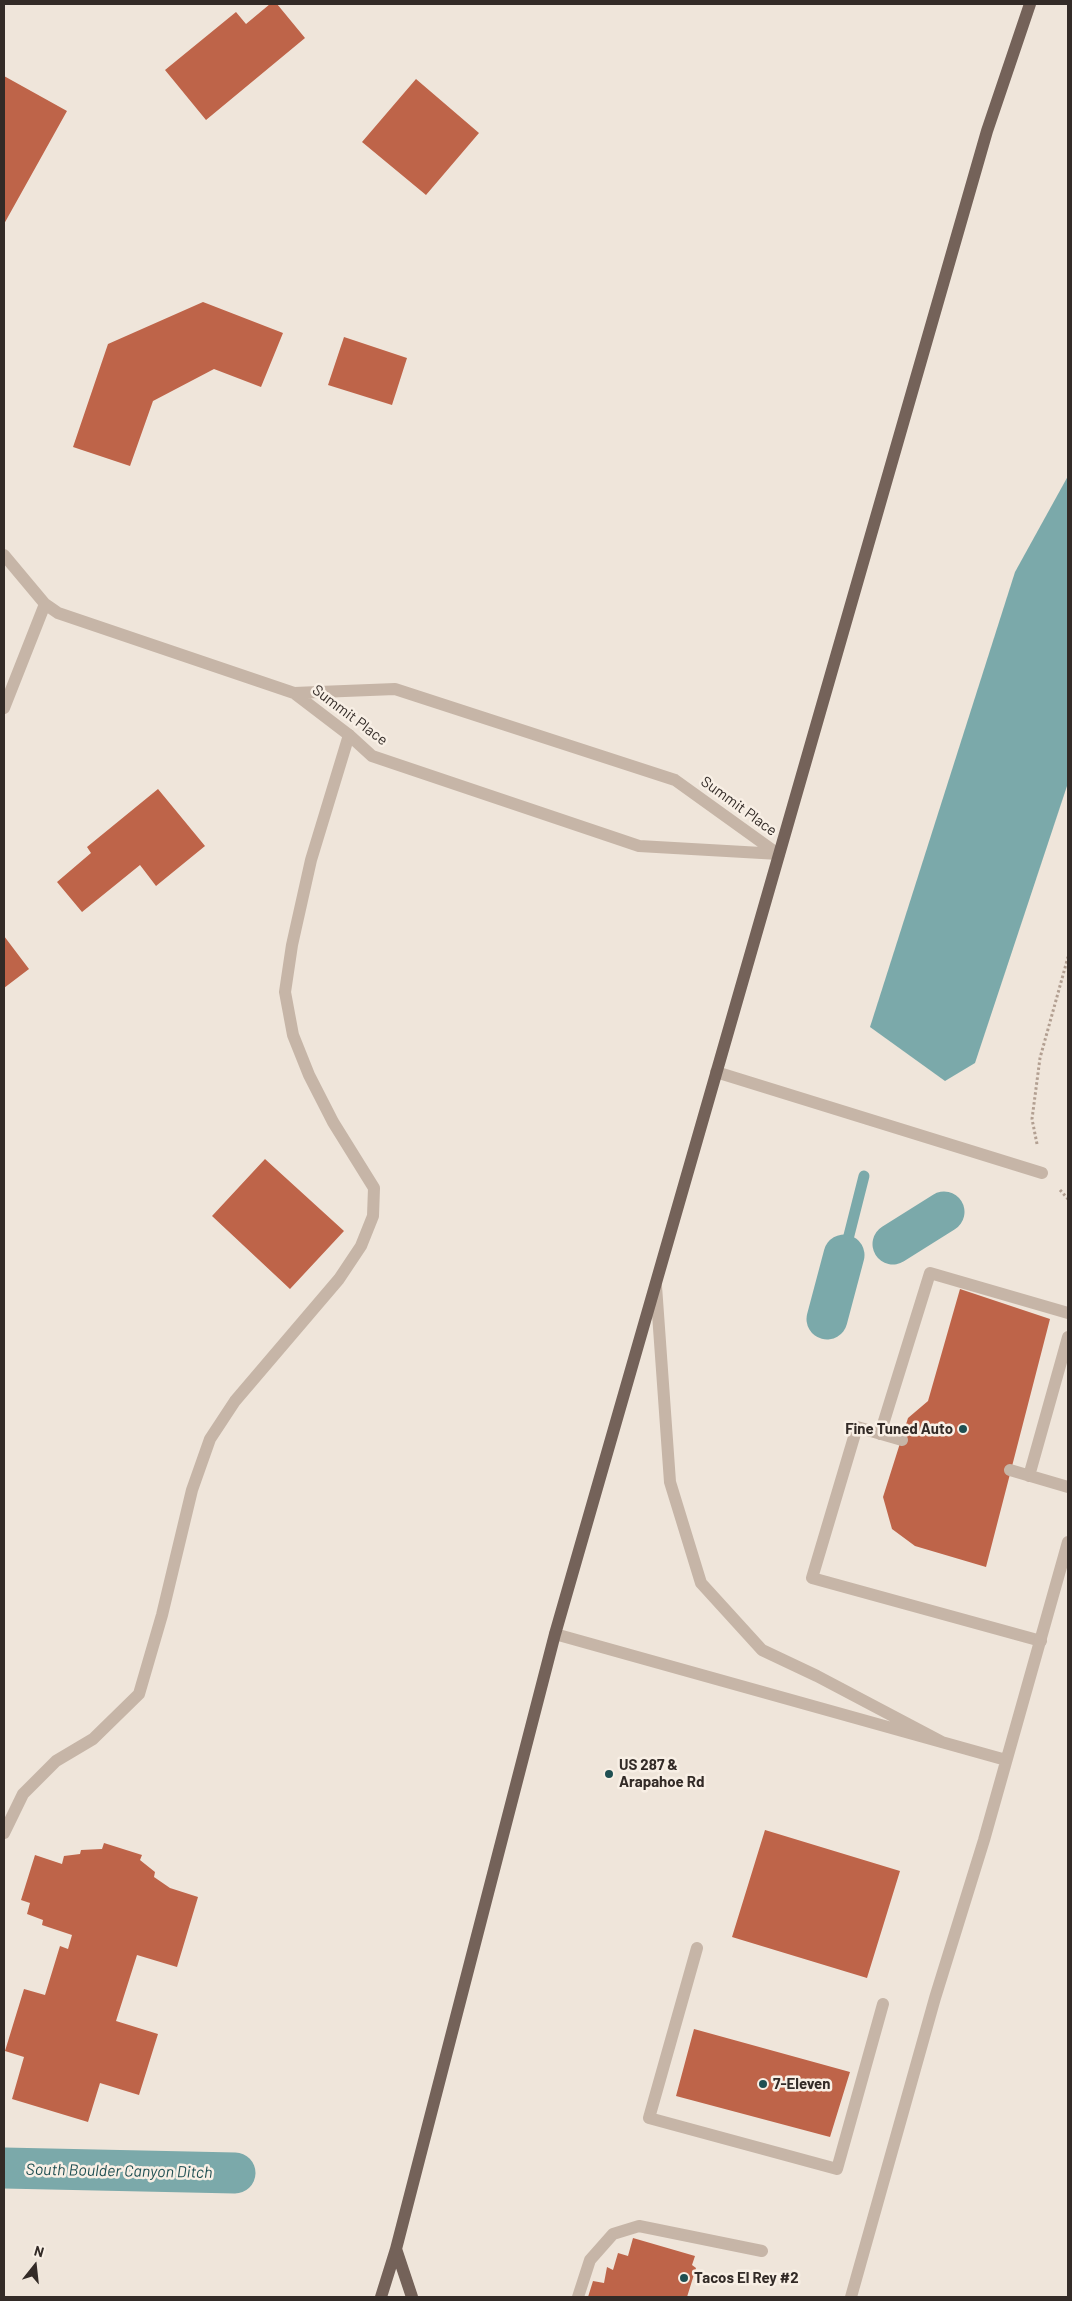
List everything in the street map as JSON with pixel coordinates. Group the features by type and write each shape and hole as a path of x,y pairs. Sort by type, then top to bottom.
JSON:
{"main road":[{"path":"381,2297 396,2249 555,1634 987,131 1030,4"},
{"path":"396,2249 412,2297"}],"street":[{"name":"Summit Place","path":"4,555 45,604 58,613 294,693 349,735 372,756 639,846 779,854"},
{"path":"4,708 45,604"},
{"name":"Summit Place","path":"294,693 395,688 675,780 779,854"},
{"path":"4,1832 23,1794 56,1761 93,1739 139,1694 162,1616 192,1490 210,1439 236,1401 339,1279 362,1246 373,1216 374,1188 333,1122 309,1075 293,1035 286,992 292,945 311,860 349,735"},
{"path":"716,1072 1042,1174"},
{"path":"880,1434 930,1273 1068,1313"},
{"path":"655,1283 670,1482 701,1583 762,1650 817,1676 942,1742"},
{"path":"1029,1476 1068,1337"},
{"path":"902,1440 857,1427 812,1578 1041,1640"},
{"path":"1010,1470 1068,1487"},
{"path":"851,2297 929,2018 984,1840 1068,1542"},
{"path":"555,1634 1006,1760"},
{"path":"697,1948 649,2118 838,2169 883,2004"},
{"path":"578,2297 590,2260 613,2234 639,2226 762,2251"}],"path":[{"path":"1068,957 1040,1058 1032,1119 1042,1174 1068,1199"}],"water":[{"path":"1068,476 1068,783 975,1063 945,1081 870,1027 1015,572"}],"building":[{"path":"270,4 277,4 305,38 206,120 165,70 236,12 246,24"},
{"path":"4,76 67,111 4,224"},
{"path":"416,79 479,133 426,195 362,142"},
{"path":"203,302 283,333 261,387 214,369 153,401 130,466 73,447 108,344"},
{"path":"344,337 407,358 392,405 328,385"},
{"path":"158,789 205,846 156,886 140,865 82,912 57,882 91,853 87,847"},
{"path":"4,936 29,969 4,988"},
{"path":"265,1159 344,1231 290,1289 212,1216"},
{"name":"Fine Tuned Auto","path":"960,1289 1050,1319 986,1567 915,1546 892,1529 883,1497 908,1418 928,1401"},
{"path":"765,1830 900,1871 867,1978 732,1937"},
{"path":"104,1843 142,1855 140,1860 155,1872 154,1877 170,1888 198,1897 177,1967 137,1955 116,2021 158,2034 139,2095 100,2083 88,2122 12,2099 24,2057 5,2051 24,1989 45,1995 60,1946 68,1949 72,1935 42,1925 43,1920 27,1914 30,1903 21,1900 35,1855 62,1864 64,1856 80,1854 81,1850 102,1849"},
{"name":"7-Eleven","path":"694,2029 850,2072 830,2137 676,2096"},
{"path":"633,2238 695,2256 692,2265 696,2268 687,2297 588,2297 593,2281 604,2283 607,2267 613,2270 618,2253 628,2256"}],"waterway":[{"path":"844,1255 864,1176"},
{"name":"South Boulder Canyon Ditch","path":"893,1244 944,1212"},
{"name":"South Boulder Canyon Ditch","path":"827,1319 844,1255"},
{"name":"South Boulder Canyon Ditch","path":"4,2168 235,2173"}],"place":[{"name":"Fine Tuned Auto","path":"963,1429"},
{"name":"US 287 & Arapahoe Rd","path":"609,1774"},
{"name":"7-Eleven","path":"763,2084"},
{"name":"Tacos El Rey #2","path":"684,2278"}]}
